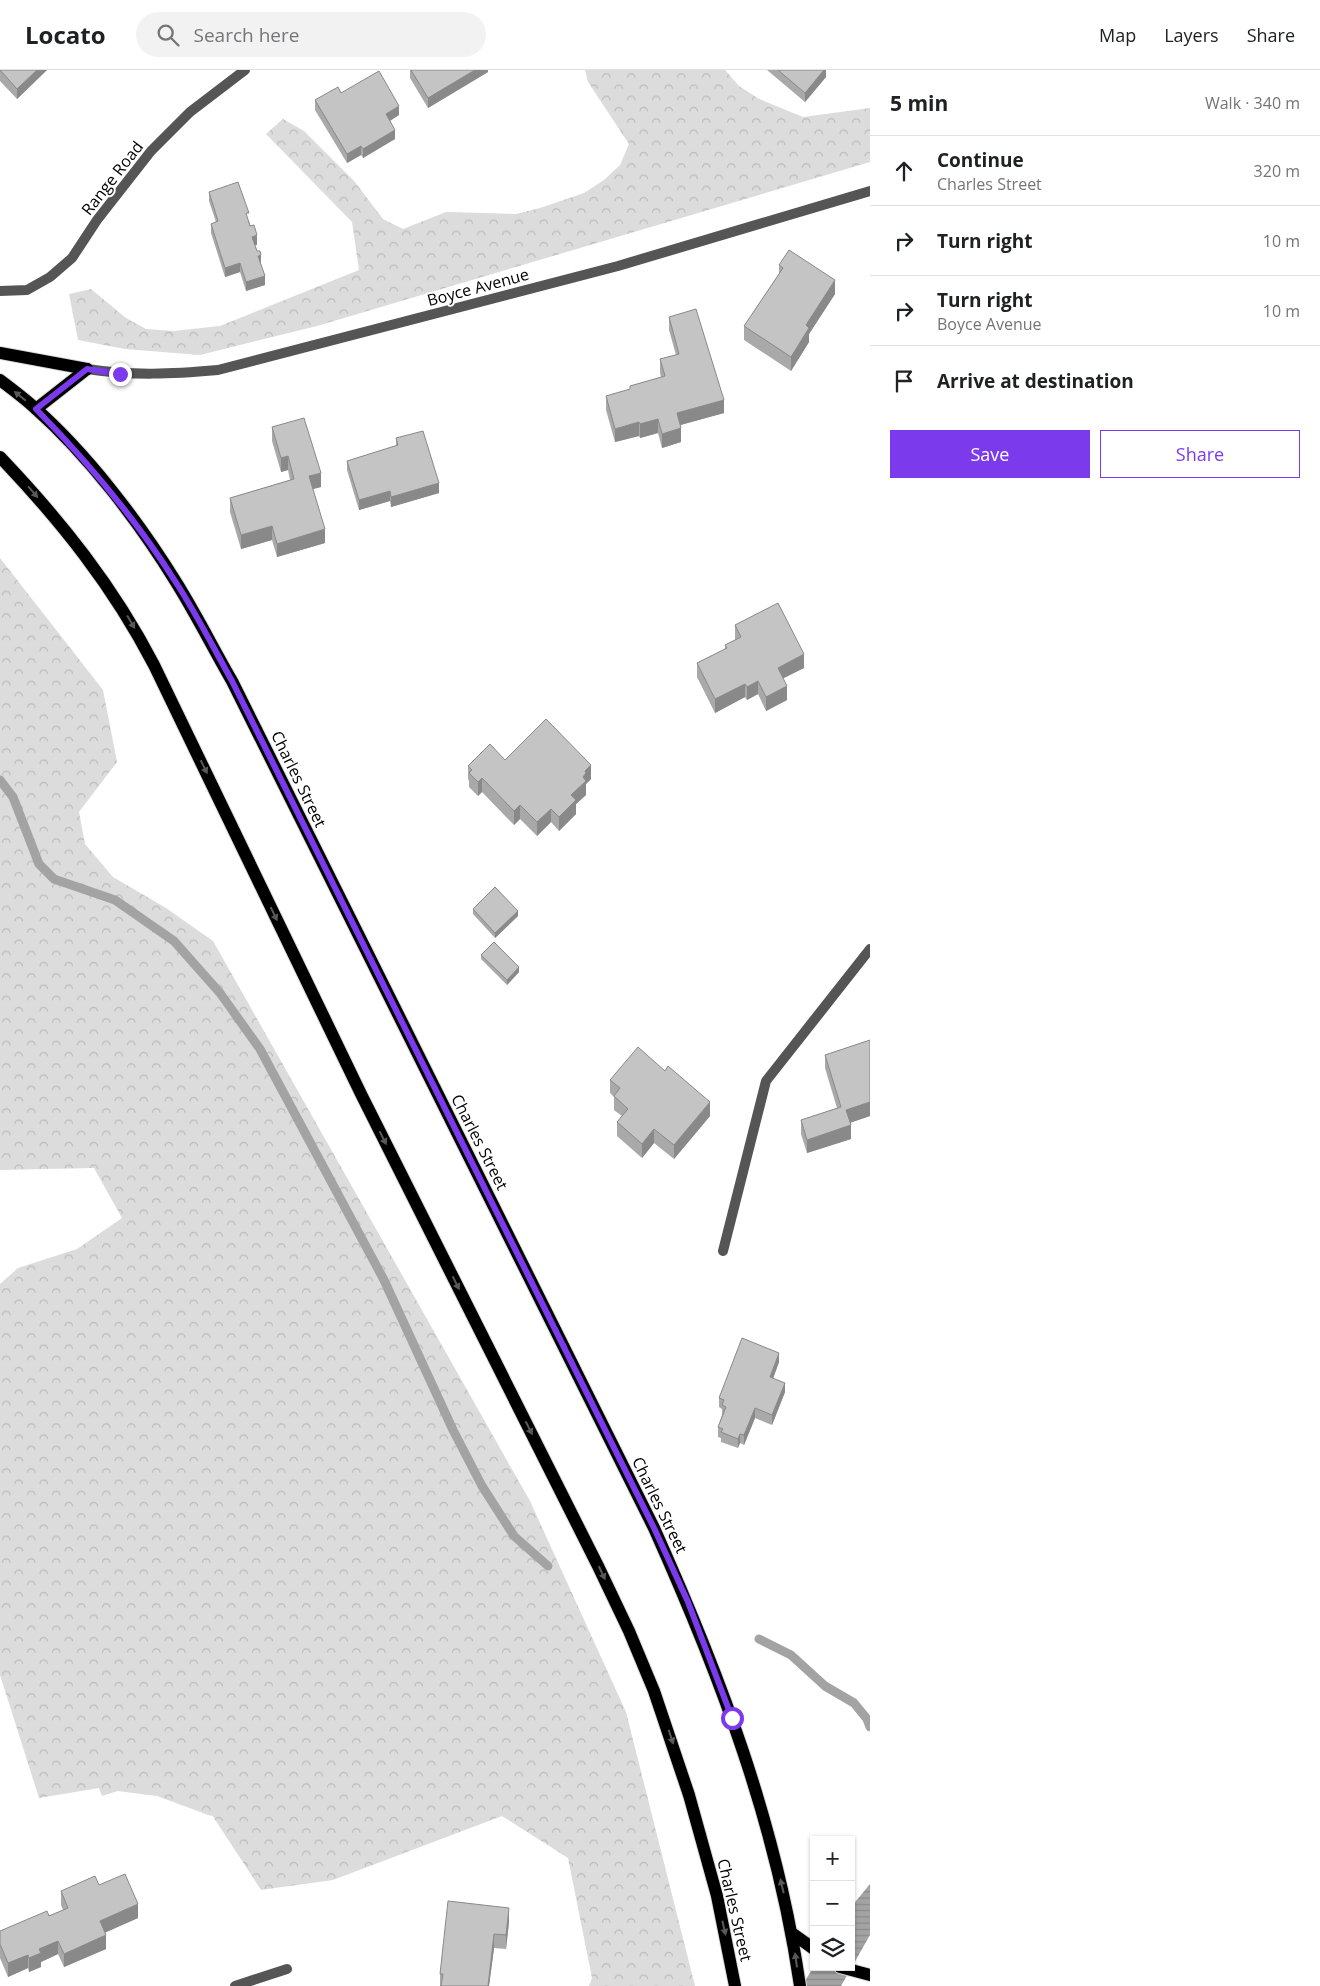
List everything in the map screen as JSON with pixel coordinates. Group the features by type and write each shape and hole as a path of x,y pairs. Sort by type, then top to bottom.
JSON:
{"main road":[{"path":"0,353 87,369"},
{"path":"36,409 87,369"},
{"name":"Charles Street","path":"0,380 36,409 108,487 142,531 176,582 232,681 650,1519 688,1602 754,1780 772,1843 792,1934 800,1986"},
{"name":"Charles Street","path":"0,457 61,524 88,558 134,628 159,674 361,1094 598,1566 654,1692 673,1746 717,1896 736,1986"},
{"path":"792,1934 810,1946"},
{"path":"855,1971 870,1975"}],"street":[{"name":"Range Road","path":"0,291 27,290 50,277 72,258 97,220 151,151 190,112 246,70"},
{"name":"Boyce Avenue","path":"87,369 120,374 170,374 218,370 618,266 870,191"},
{"path":"724,1251 766,1081 870,949"},
{"path":"235,1986 287,1969"}],"green space":[{"path":"585,70 725,70 739,86 759,99 803,117 870,108 870,162 317,326 200,355 125,349 78,340 69,294 91,289 126,318 146,329 174,331 220,326 359,270 352,222 266,134 283,119 304,131 355,182 383,219 403,229 446,212 516,214 584,193 604,180 620,165 629,144 588,82"},
{"path":"0,558 103,690 117,762 79,812 85,844 113,877 166,908 213,941 530,1501 626,1712 695,1986 589,1986 592,1978 568,1858 502,1816 333,1880 261,1890 212,1815 157,1796 118,1791 102,1796 99,1788 39,1798 0,1675 0,1284 18,1268 77,1249 122,1218 94,1168 0,1170"}],"shaded area":[{"path":"870,1884 870,1935 855,1961 855,1926 855,1902"},
{"path":"811,1971 850,1971 841,1986 802,1986"}],"building":[{"path":"0,70 37,70 17,89"},
{"path":"411,70 475,70 428,98"},
{"path":"778,70 824,70 805,93"},
{"path":"379,71 399,106 386,114 395,130 363,149 361,146 347,154 315,100 338,87 341,93"},
{"path":"238,182 249,213 246,213 250,226 254,225 257,235 252,237 257,251 260,251 261,255 258,256 265,276 246,282 240,263 225,268 211,224 218,221 209,192"},
{"path":"789,250 835,280 806,325 809,328 791,357 744,326 783,268 779,265"},
{"path":"696,309 724,400 677,413 681,428 662,434 658,419 615,429 606,396 630,389 630,386 665,376 660,359 679,354 669,317"},
{"path":"304,418 321,473 309,476 325,529 277,544 272,526 241,535 230,498 294,479 288,456 281,458 272,427"},
{"path":"423,431 439,483 391,497 390,491 359,500 347,461 398,445 396,438"},
{"path":"778,603 804,654 778,668 787,686 766,697 758,681 747,687 745,684 715,699 697,663 727,648 725,645 741,637 735,625"},
{"path":"546,719 591,765 585,771 586,773 583,777 586,781 571,795 576,800 559,817 551,809 537,822 520,805 514,811 482,778 478,782 469,773 472,770 468,766 490,744 505,760"},
{"path":"495,887 518,911 495,933 473,909"},
{"path":"494,942 519,967 507,980 481,955"},
{"path":"870,1040 870,1102 846,1110 851,1125 807,1140 801,1120 841,1107 825,1055"},
{"path":"638,1047 665,1071 668,1066 710,1102 674,1145 654,1129 642,1144 617,1122 628,1109 614,1096 620,1088 610,1080"},
{"path":"742,1338 779,1353 770,1377 785,1383 772,1415 755,1408 744,1435 740,1434 738,1439 721,1432 723,1429 718,1427 726,1407 722,1405 724,1400 719,1398"},
{"path":"125,1874 138,1904 100,1921 106,1935 64,1954 58,1941 39,1949 41,1953 29,1958 28,1955 8,1963 0,1944 0,1931 47,1911 49,1916 68,1908 61,1891 95,1876 99,1885"},
{"path":"448,1901 509,1908 506,1935 494,1934 488,1986 441,1986 443,1974 440,1974"}],"waterway":[{"path":"0,780 13,797 39,864 54,879 115,900 174,941 220,993 260,1049 384,1280 453,1430 482,1486 514,1536 548,1566"},
{"path":"759,1639 791,1655 825,1686 854,1703 867,1719 870,1727"}],"route":[{"path":"120,374 87,369 36,409 108,487 142,531 176,582 232,681 654,1528 688,1602 732,1718"}]}
